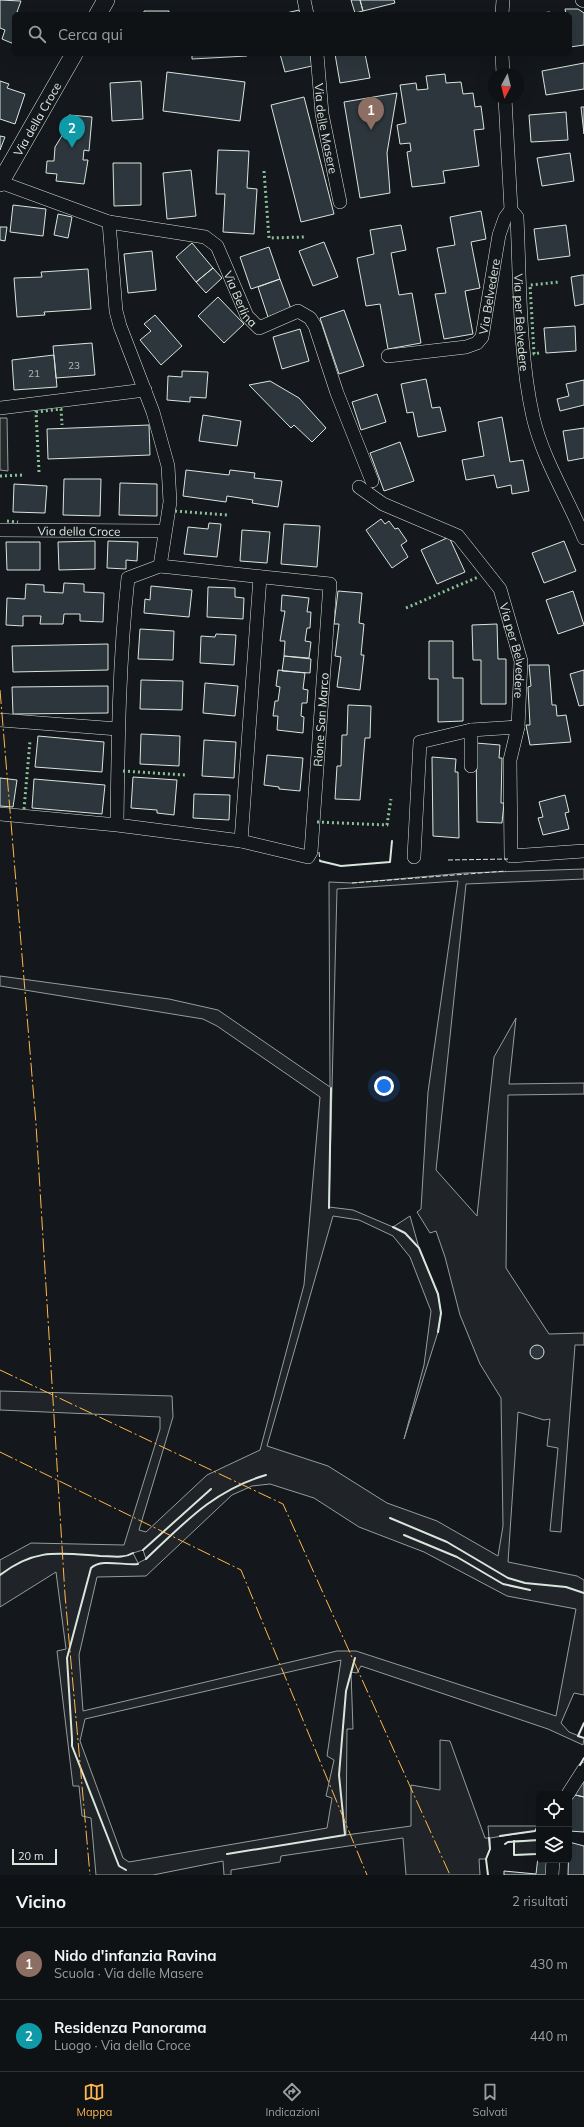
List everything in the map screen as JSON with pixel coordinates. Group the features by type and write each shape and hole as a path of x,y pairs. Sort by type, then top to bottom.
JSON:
{"street":[{"path":"99,12 106,0"},
{"path":"304,0 307,12"},
{"path":"502,12 503,0"},
{"name":"Via della Croce","path":"0,182 73,56"},
{"name":"Via delle Masere","path":"317,56 322,114 340,202"},
{"path":"502,56 503,68"},
{"name":"Via per Belvedere","path":"505,104 511,210 517,217 527,380 534,418 550,466 584,538"},
{"name":"Via Berlina","path":"0,182 109,222 206,237 217,246 247,316 259,328 298,311 310,318 315,326 337,393 372,481"},
{"name":"Via Belvedere","path":"388,356 466,347 477,342 482,337 500,235 504,218 511,210"},
{"path":"109,222 118,319 153,412 168,466 170,502 160,566"},
{"path":"0,408 145,390"},
{"name":"Via per Belvedere","path":"359,487 383,504 458,536 500,588 521,662 518,727 510,760 511,856 584,851"},
{"name":"Via della Croce","path":"0,530 159,531"},
{"name":"Rione San Marco","path":"0,814 117,824 242,842 308,857 311,852 330,584 160,566 128,578 118,729 117,824"},
{"path":"242,842 260,577"},
{"path":"0,720 118,729"},
{"path":"414,858 420,742 472,730 518,727"},
{"path":"471,766 472,730"},
{"path":"570,1791 584,1769"},
{"path":"552,1875 553,1863"}],"shaded area":[{"path":"0,418 7,418 8,471 0,470"},
{"path":"584,869 584,879 466,884 436,1170 477,1216 494,1057 516,1018 509,1084 584,1083 584,1094 508,1095 506,1268 549,1334 584,1333 584,1345 575,1345 561,1532 550,1531 558,1448 547,1446 550,1419 544,1420 518,1412 508,1562 577,1576 584,1580 584,1695 574,1693 561,1723 569,1732 584,1738 583,1745 548,1729 361,1666 357,1673 351,1672 353,1729 347,1729 346,1835 411,1826 411,1785 440,1790 440,1740 450,1741 485,1838 489,1838 488,1826 536,1826 535,1831 490,1838 490,1849 486,1859 479,1859 480,1875 406,1875 403,1838 281,1856 280,1862 231,1870 231,1875 224,1875 223,1861 153,1875 96,1875 91,1818 82,1816 79,1786 73,1786 57,1651 66,1649 56,1572 0,1607 0,1560 31,1543 124,1545 160,1429 160,1417 0,1410 0,1391 172,1396 173,1417 139,1530 146,1532 207,1475 260,1450 304,1285 320,1097 217,1026 203,1019 0,986 0,976 169,999 218,1010 330,1087 329,882 352,883 464,873","holes":["458,881 428,1092 421,1209 417,1212 430,1233 436,1231 445,1257 460,1315 480,1364 501,1398 503,1526 498,1556 437,1521 387,1503 328,1466 267,1446 333,1216 359,1220 393,1236 410,1257 431,1311 424,1365 404,1439 438,1332 441,1313 438,1294 419,1248 410,1216 393,1227 353,1210 329,1207 337,889","270,1484 314,1498 359,1527 424,1552 507,1596 576,1609 556,1716 356,1651 337,1651 83,1711 79,1655 97,1577 146,1576 232,1495 252,1486","143,1550 146,1559 138,1563 133,1553","341,1660 327,1756 334,1760 326,1796 332,1798 327,1828 129,1862 123,1858 80,1741 85,1719"]},
{"path":"536,1840 536,1854 514,1855 514,1841"}],"building":[{"path":"0,0 21,1 17,12 12,12 12,43 2,39 5,30 0,28"},
{"path":"351,0 360,0 363,11 355,12"},
{"path":"360,0 394,0 395,3 363,11"},
{"path":"565,9 578,9 584,13 584,45 572,47 572,12 566,12"},
{"path":"144,11 169,11 169,12"},
{"path":"192,56 247,56 192,59"},
{"path":"281,56 310,56 312,66 285,72"},
{"path":"335,56 365,56 370,78 340,83"},
{"path":"584,63 584,89 546,95 542,71"},
{"path":"167,72 245,82 240,121 163,111"},
{"path":"445,74 446,83 461,82 463,94 473,93 475,107 481,106 484,129 474,130 479,166 443,171 445,183 412,187 407,152 411,151 410,143 400,144 397,125 406,123 400,85 416,83 417,90 428,89 426,76"},
{"path":"0,81 9,84 7,88 25,94 15,124 0,119"},
{"path":"141,81 143,119 112,121 110,83"},
{"path":"397,93 387,153 390,193 360,198 344,102"},
{"path":"304,97 334,214 301,222 271,105"},
{"path":"581,107 584,107 584,134"},
{"path":"566,112 568,140 531,142 529,115"},
{"path":"69,115 92,117 89,151 84,150 83,160 88,160 84,184 56,181 57,174 46,173 47,161 54,161 55,147 68,126"},
{"path":"0,136 5,137 0,150"},
{"path":"218,150 249,151 247,188 257,189 254,234 223,232 225,194 216,194"},
{"path":"570,153 574,181 542,186 537,158"},
{"path":"113,163 141,163 141,205 114,206"},
{"path":"191,170 196,216 167,219 163,173"},
{"path":"13,205 46,209 43,236 10,232"},
{"path":"481,211 486,239 471,242 480,288 465,291 473,334 444,339 435,294 446,293 437,248 455,245 450,217"},
{"path":"58,214 72,217 68,238 54,235"},
{"path":"401,225 406,250 391,253 399,295 412,293 421,343 388,349 380,304 366,306 357,258 374,254 370,230"},
{"path":"566,225 570,256 538,260 534,229"},
{"path":"0,227 7,227 5,241 0,240"},
{"path":"324,242 338,277 313,286 299,251"},
{"path":"192,243 213,268 196,282 176,257"},
{"path":"269,247 280,279 251,289 240,257"},
{"path":"152,251 156,290 128,293 124,254"},
{"path":"213,268 222,278 206,293 196,282"},
{"path":"88,269 91,309 44,312 45,315 17,317 14,278 42,277 41,272"},
{"path":"584,275 584,304 575,306 571,277"},
{"path":"280,279 291,309 268,317 258,287"},
{"path":"218,297 244,324 224,343 198,316"},
{"path":"344,310 364,366 339,374 320,318"},
{"path":"155,315 182,346 161,365 140,340 151,331 144,324"},
{"path":"575,326 576,351 546,353 544,328"},
{"path":"300,329 309,361 282,369 273,337"},
{"path":"92,343 95,375 56,378 53,346"},
{"path":"54,355 57,387 14,390 12,360"},
{"path":"182,371 208,372 206,398 190,397 190,402 167,400 168,376 182,377"},
{"path":"426,379 432,408 440,407 446,431 418,437 413,412 407,413 401,384"},
{"path":"584,380 584,405 560,411 557,399 569,396 566,384"},
{"path":"270,381 299,398 326,428 312,442 294,425 291,428 249,385"},
{"path":"377,394 386,422 361,430 352,402"},
{"path":"203,415 241,421 237,446 199,441"},
{"path":"502,417 510,462 523,460 529,491 512,494 511,485 497,488 494,475 466,480 462,460 484,456 478,422"},
{"path":"149,425 150,455 48,459 47,429"},
{"path":"584,428 584,458 568,461 563,431"},
{"path":"400,442 414,481 384,491 370,453"},
{"path":"186,470 229,475 230,470 255,473 254,478 282,481 278,507 252,503 253,500 227,496 226,502 183,496"},
{"path":"64,479 101,479 100,516 63,515"},
{"path":"120,483 157,484 157,516 119,515"},
{"path":"14,484 47,486 45,513 13,512"},
{"path":"381,519 385,524 389,521 395,529 398,528 407,541 401,545 408,557 392,568 366,530"},
{"path":"209,523 221,524 217,557 184,554 188,527 208,529"},
{"path":"284,524 320,526 317,567 281,564"},
{"path":"242,530 270,532 267,563 240,561"},
{"path":"449,537 465,572 437,584 421,550"},
{"path":"95,541 95,569 59,570 58,542"},
{"path":"108,541 138,542 137,561 126,560 126,569 107,568"},
{"path":"564,541 576,571 544,583 532,553"},
{"path":"6,542 40,542 40,570 7,570"},
{"path":"64,583 84,584 84,592 104,593 103,622 80,621 80,614 64,614 63,624 40,624 41,616 23,616 23,626 6,625 7,598 25,599 26,584 44,585 44,592 63,593"},
{"path":"151,586 192,590 189,617 144,613 145,599 150,600"},
{"path":"208,587 235,588 235,597 244,598 243,619 207,617"},
{"path":"338,591 362,593 359,623 364,624 361,655 364,655 360,690 337,687 341,657 335,656 339,624 334,624"},
{"path":"573,591 584,625 558,634 546,600"},
{"path":"282,595 309,598 307,612 311,612 310,628 307,628 305,641 311,642 309,658 284,656 285,641 280,641 285,611 281,611"},
{"path":"497,624 498,659 506,659 506,704 481,704 481,660 473,660 472,625"},
{"path":"140,629 174,631 173,660 138,659"},
{"path":"216,634 236,635 234,665 200,663 201,636 215,637"},
{"path":"429,641 453,641 453,678 463,678 463,721 438,722 438,679 429,679"},
{"path":"108,644 108,670 13,672 12,646"},
{"path":"284,656 311,659 310,673 282,671"},
{"path":"529,665 549,665 552,705 556,705 557,716 566,715 571,742 530,745 526,725 530,725 528,687 531,686"},
{"path":"278,670 305,673 303,689 308,690 307,703 302,703 301,716 304,717 303,733 277,730 278,716 273,716 275,701 278,701 280,687 276,686"},
{"path":"584,670 584,705 579,706 570,674"},
{"path":"141,680 183,681 182,710 140,709"},
{"path":"205,683 238,686 235,716 203,713"},
{"path":"108,686 108,713 13,714 12,687"},
{"path":"348,705 371,706 370,738 365,738 360,800 335,799 337,766 341,766 342,735 347,735"},
{"path":"141,734 180,736 179,766 140,764"},
{"path":"38,736 104,742 102,772 35,767"},
{"path":"204,740 236,742 234,778 202,776"},
{"path":"476,743 500,745 499,758 502,758 501,803 504,803 502,823 477,822"},
{"path":"267,755 303,758 300,791 279,789 279,787 264,785"},
{"path":"432,757 456,759 455,772 458,772 459,838 433,836"},
{"path":"133,777 177,780 174,815 157,813 157,810 131,808"},
{"path":"0,778 17,780 13,807 0,806"},
{"path":"34,779 105,785 102,814 32,808"},
{"path":"194,794 230,795 229,820 193,818"},
{"path":"565,795 569,812 565,813 569,829 543,835 538,818 543,817 539,802"},
{"path":"534,1345 540,1345 544,1349 544,1355 540,1359 534,1359 530,1355 530,1349"},
{"path":"584,1775 584,1797 572,1794"},
{"path":"572,1794 584,1797 584,1832 572,1831"},
{"path":"572,1843 584,1846 584,1875 568,1875 568,1863 572,1863"},
{"path":"537,1863 549,1863 547,1875 504,1875 504,1871 536,1874"}],"hedge":[{"path":"264,171 269,238 305,237"},
{"path":"539,353 534,354 530,285 559,282"},
{"path":"39,472 36,412 61,409 62,425"},
{"path":"0,476 23,475"},
{"path":"175,511 227,515"},
{"path":"7,521 18,522"},
{"path":"406,608 478,577"},
{"path":"24,809 30,741"},
{"path":"123,771 185,775"},
{"path":"317,822 387,825 391,799"}],"fence":[{"path":"319,852 320,861"},
{"path":"448,860 508,859"},
{"path":"352,883 506,871"}],"wall":[{"path":"320,861 341,866 390,862 392,841"},
{"path":"329,1208 331,1088"},
{"path":"393,1227 405,1233 419,1248 438,1294 441,1313 438,1332"},
{"path":"146,1559 173,1533 215,1499 247,1481 266,1475"},
{"path":"143,1550 211,1489"},
{"path":"390,1518 447,1542 508,1578 525,1583 566,1587 584,1593"},
{"path":"404,1535 457,1557 503,1584 530,1590"},
{"path":"0,1575 24,1560 47,1554 117,1557 133,1553"},
{"path":"126,1870 119,1866 72,1746 67,1658 91,1568 101,1563 138,1564"},
{"path":"227,1854 345,1835 339,1775 346,1691 355,1658"},
{"path":"584,1723 578,1736 584,1738"},
{"path":"580,1765 584,1758"},
{"path":"500,1836 535,1831 538,1827"},
{"path":"488,1875 486,1859 490,1849 489,1838"},
{"path":"505,1844 508,1842 536,1840"},
{"path":"514,1841 514,1855 536,1854"}],"power":[{"path":"0,690 36,1124 65,1595 90,1875"},
{"path":"0,1370 283,1504 450,1875"},
{"path":"0,1452 241,1570 367,1875"}],"place":[{"name":"Nido d'infanzia Ravina","path":"371,130"},
{"name":"Residenza Panorama","path":"72,148"}]}
